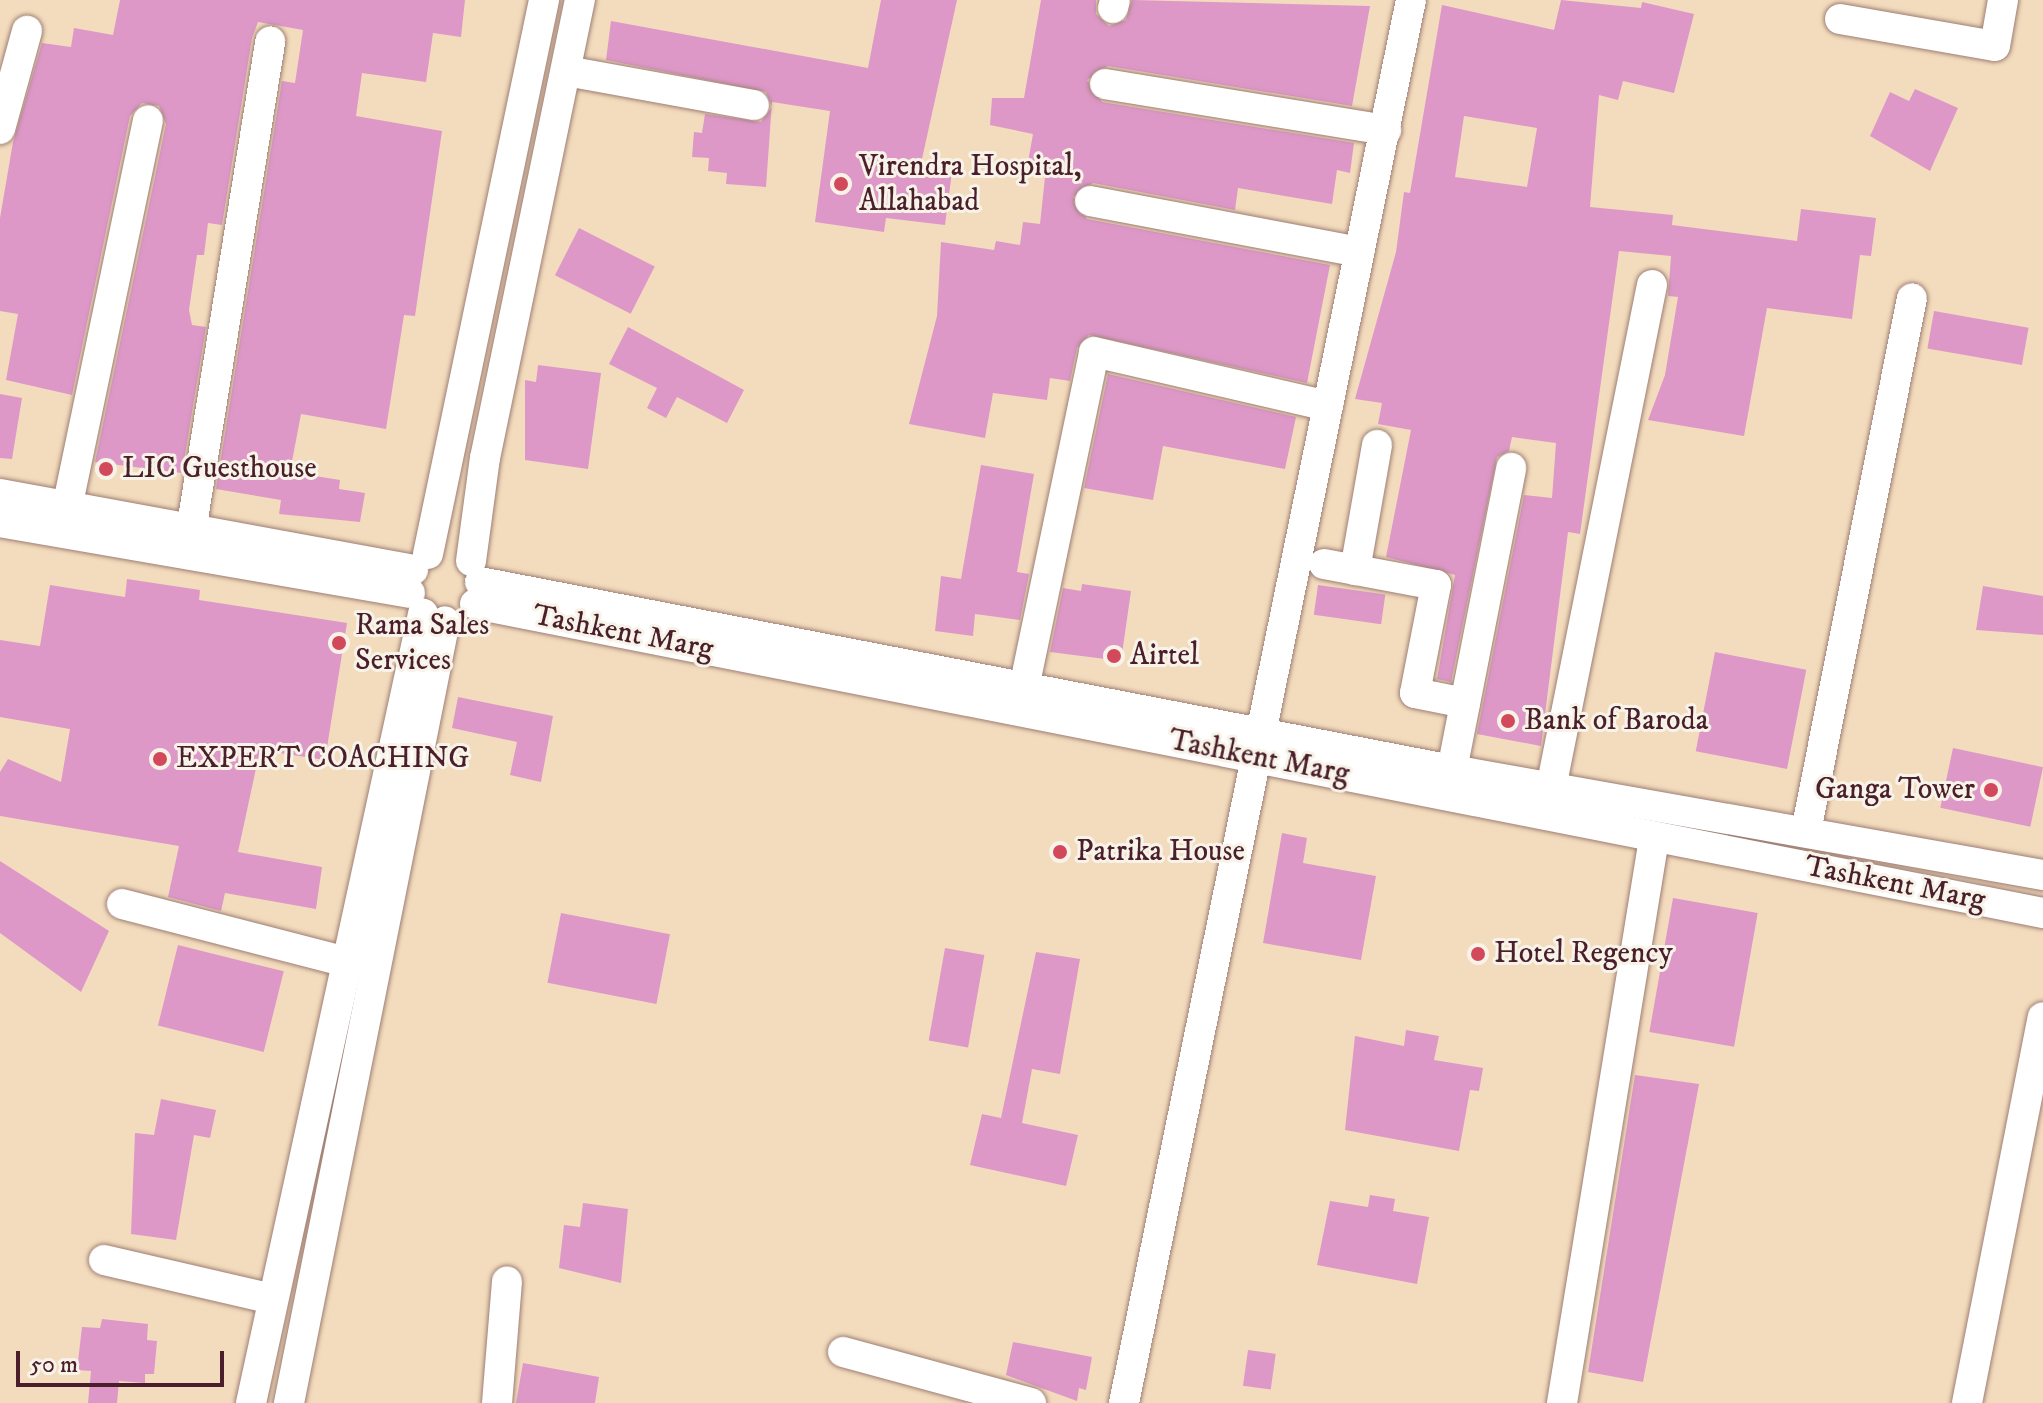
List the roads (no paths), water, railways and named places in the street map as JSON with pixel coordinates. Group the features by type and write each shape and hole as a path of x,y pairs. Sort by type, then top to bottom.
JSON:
{"street":[{"path":"251,1403 424,590 544,0"},
{"path":"476,582 485,458 580,0"},
{"path":"1124,1403 1411,0"},
{"path":"1840,19 1995,46 2003,0"},
{"path":"0,129 27,31"},
{"path":"191,531 270,41"},
{"path":"566,71 754,105"},
{"path":"1105,84 1386,130"},
{"path":"67,508 148,120"},
{"path":"1090,201 1359,252"},
{"path":"1551,788 1652,285"},
{"path":"1806,831 1912,298"},
{"path":"1024,688 1094,352 1328,406"},
{"path":"1355,570 1377,445"},
{"path":"1452,770 1511,468"},
{"path":"0,494 191,531 424,590"},
{"path":"0,522 424,590 476,582"},
{"path":"289,1403 424,590 451,550 476,582"},
{"path":"1324,564 1486,593"},
{"name":"Tashkent Marg","path":"476,582 1024,688 1654,839 2043,913"},
{"name":"Tashkent Marg","path":"476,582 1260,745 1452,770 2043,875"},
{"path":"1436,585 1415,693 1465,703"},
{"path":"1562,1403 1654,839"},
{"path":"122,904 346,962"},
{"path":"1967,1403 2043,1017"},
{"path":"104,1260 273,1299"},
{"path":"497,1403 507,1281"},
{"path":"843,1352 1031,1403"}],"place":[{"name":"Virendra Hospital, Allahabad","path":"841,184"},
{"name":"LIC Guesthouse","path":"106,469"},
{"name":"Rama Sales Services","path":"339,643"},
{"name":"Airtel","path":"1114,656"},
{"name":"Bank of Baroda","path":"1508,721"},
{"name":"EXPERT COACHING","path":"160,759"},
{"name":"Ganga Tower","path":"1991,790"},
{"name":"Patrika House","path":"1060,852"},
{"name":"Hotel Regency","path":"1478,954"}]}
